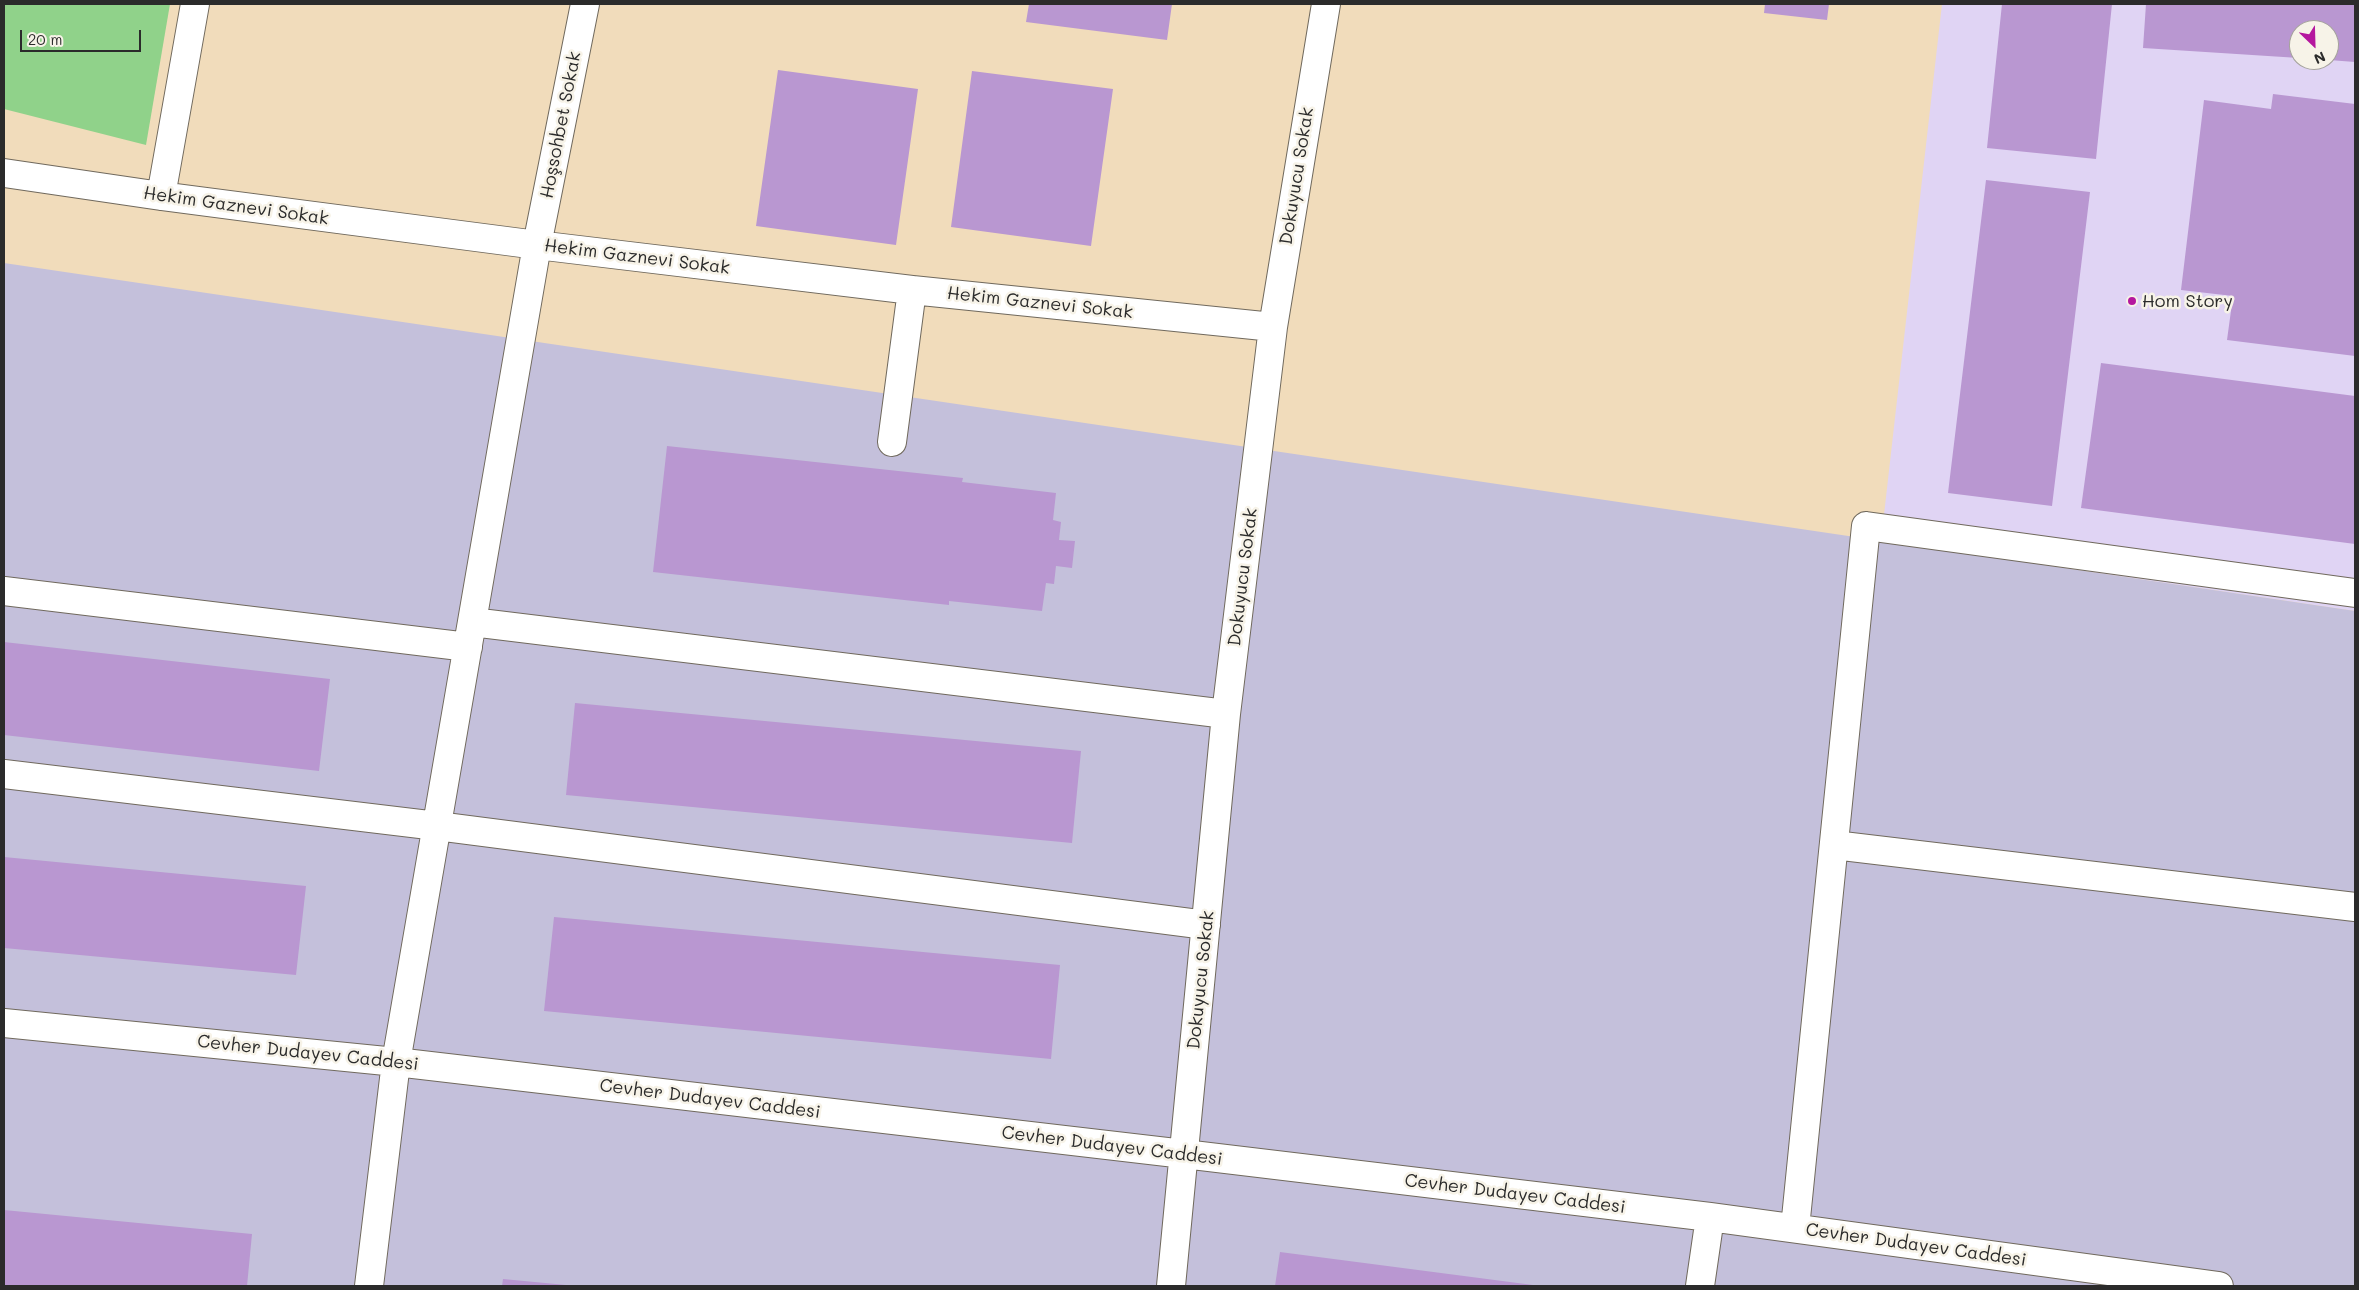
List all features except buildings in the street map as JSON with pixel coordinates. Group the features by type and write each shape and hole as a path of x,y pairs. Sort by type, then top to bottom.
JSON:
{"street":[{"path":"161,196 195,4"},
{"name":"Hoşsohbet Sokak","path":"369,1286 396,1062 537,245 585,4"},
{"name":"Dokuyucu Sokak","path":"1171,1286 1226,714 1273,327 1326,4"},
{"name":"Hekim Gaznevi Sokak","path":"4,173 161,196 537,245 912,290 1273,327"},
{"path":"892,442 912,290"},
{"path":"1795,1228 1866,526 2355,593"},
{"path":"4,591 470,635 1226,714"},
{"path":"4,774 437,826 1206,926"},
{"path":"1834,845 2355,907"},
{"name":"Cevher Dudayev Caddesi","path":"4,1023 396,1062 1184,1154 1710,1217 2219,1286"},
{"path":"1700,1286 1710,1217"}],"shaded area":[{"name":"Hom Story","path":"1942,4 2355,4 2355,611 1881,541"},
{"path":"4,263 2355,611 2355,1286 4,1286"}],"green space":[{"path":"4,4 170,4 146,145 4,109"}],"place":[{"name":"Hom Story","path":"2132,301"}]}
